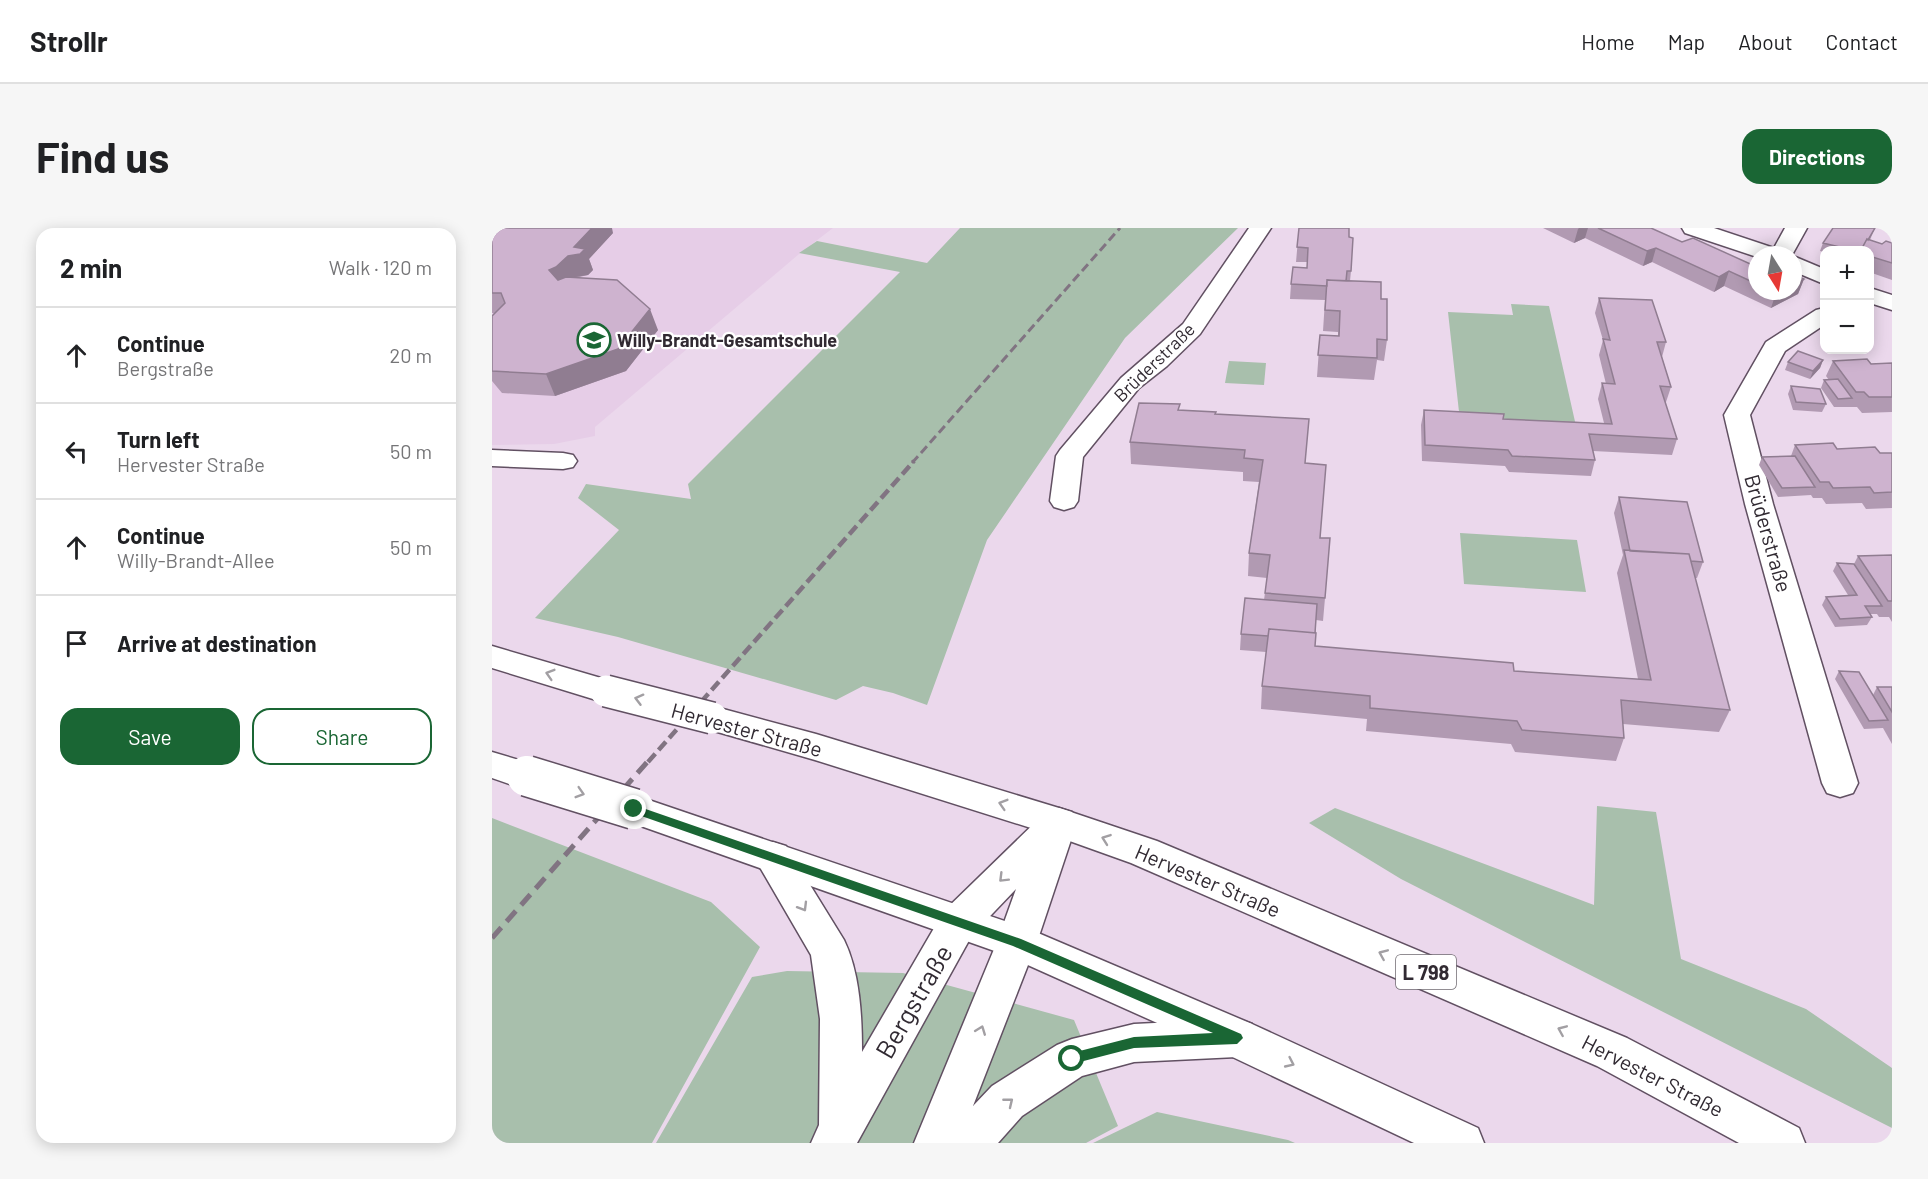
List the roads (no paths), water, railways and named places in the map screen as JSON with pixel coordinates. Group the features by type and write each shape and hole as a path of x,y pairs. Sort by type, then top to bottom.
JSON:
{"street":[{"name":"Brüderstraße","path":"1064,501 1070,456 1130,383 1158,361 1192,329 1260,228"},
{"path":"1693,228 1748,246"},
{"path":"1786,246 1796,228"},
{"path":"1802,267 1820,275"},
{"path":"1874,297 1892,303"},
{"name":"Brüderstraße","path":"1820,318 1775,347 1737,415 1759,504 1840,783"},
{"path":"492,458 563,461"},
{"name":"Hervester Straße","path":"492,657 606,691 816,747 1059,822 1144,852 1612,1052 1783,1143"},
{"path":"492,765 634,809 893,901 1017,942 1237,1038 1462,1143"},
{"path":"936,1143 1017,942 1059,822"},
{"name":"Bergstraße","path":"836,1135 958,923 1059,822"},
{"name":"Bergstraße","path":"773,857 830,952 841,1019 836,1135"},
{"path":"968,1143 1007,1101 1072,1059 1134,1043 1237,1038"}],"railway":[{"path":"912,463 1120,228"},
{"path":"648,762 914,461"},
{"path":"492,938 649,760"}],"place":[{"name":"Willy-Brandt-Gesamtschule","path":"594,340"}]}
